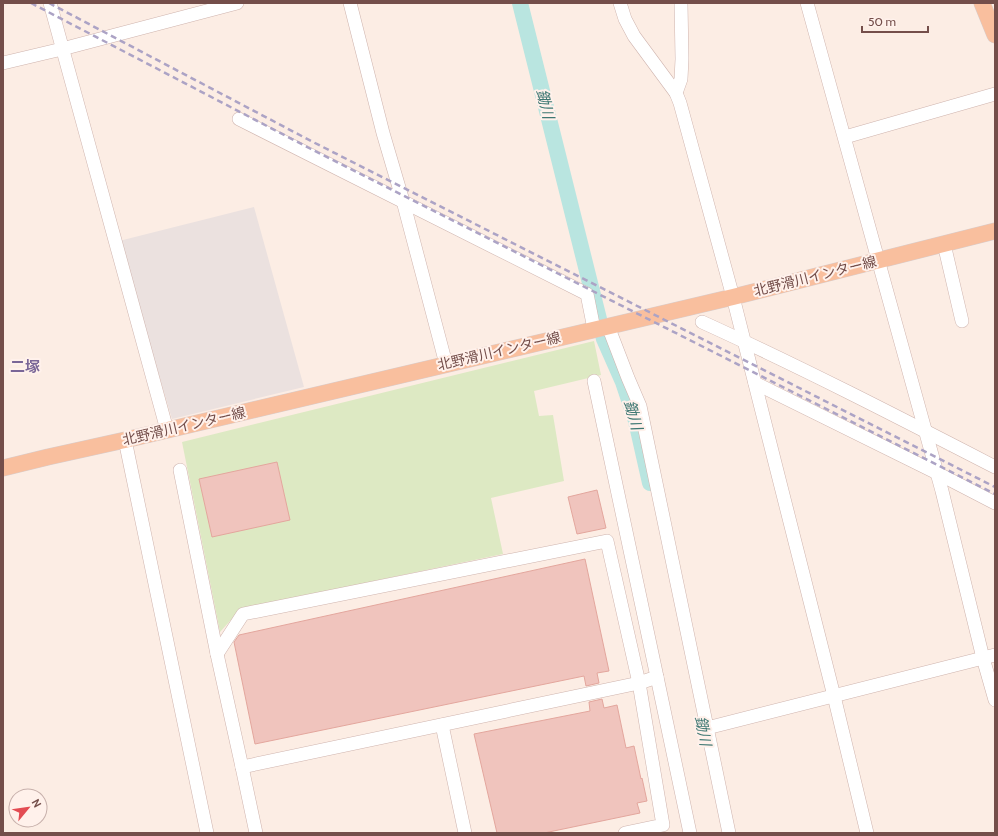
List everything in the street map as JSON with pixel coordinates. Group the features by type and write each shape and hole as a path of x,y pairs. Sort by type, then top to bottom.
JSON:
{"main road":[{"path":"987,5 995,35"},
{"name":"北野滑川インター線","path":"3,468 733,297 995,231"}],"street":[{"path":"50,3 167,430"},
{"path":"3,63 237,3"},
{"path":"350,3 383,133 403,201 446,364"},
{"path":"620,3 625,19 634,36 676,93 680,103 755,382 867,833"},
{"path":"676,93 681,79 682,66 681,3"},
{"path":"807,3 925,431 989,656 995,700"},
{"path":"845,137 995,94"},
{"path":"239,119 587,294 601,327 628,378 640,406 729,833"},
{"path":"944,244 962,321"},
{"path":"702,322 744,341 995,466"},
{"path":"594,382 690,833"},
{"path":"755,382 995,503"},
{"path":"125,440 207,833"},
{"path":"180,470 217,654 256,833"},
{"path":"217,654 243,614 607,541 639,683 663,825 625,833"},
{"path":"707,728 989,656"},
{"path":"242,767 657,678"},
{"path":"442,725 464,833"}],"shaded area":[{"path":"254,207 304,387 172,419 119,241"}],"green space":[{"path":"594,341 601,375 534,391 539,416 553,415 564,481 491,498 503,554 239,611 220,632 182,442"}],"building":[{"path":"277,462 290,520 212,537 199,479"},
{"path":"597,490 606,528 577,534 568,497"},
{"path":"585,559 609,671 597,673 599,683 586,686 584,676 255,744 234,642 239,635"},
{"path":"602,699 604,708 617,705 626,748 634,746 647,801 637,803 640,813 544,833 497,833 474,734 590,711 589,702"}],"waterway":[{"name":"鋤川","path":"520,3 604,339 623,382 636,421 650,483"}],"railway":[{"path":"31,3 311,149 995,494"},
{"path":"49,3 313,142 995,487"}],"district":[{"name":"二塚","path":"25,367"}]}
